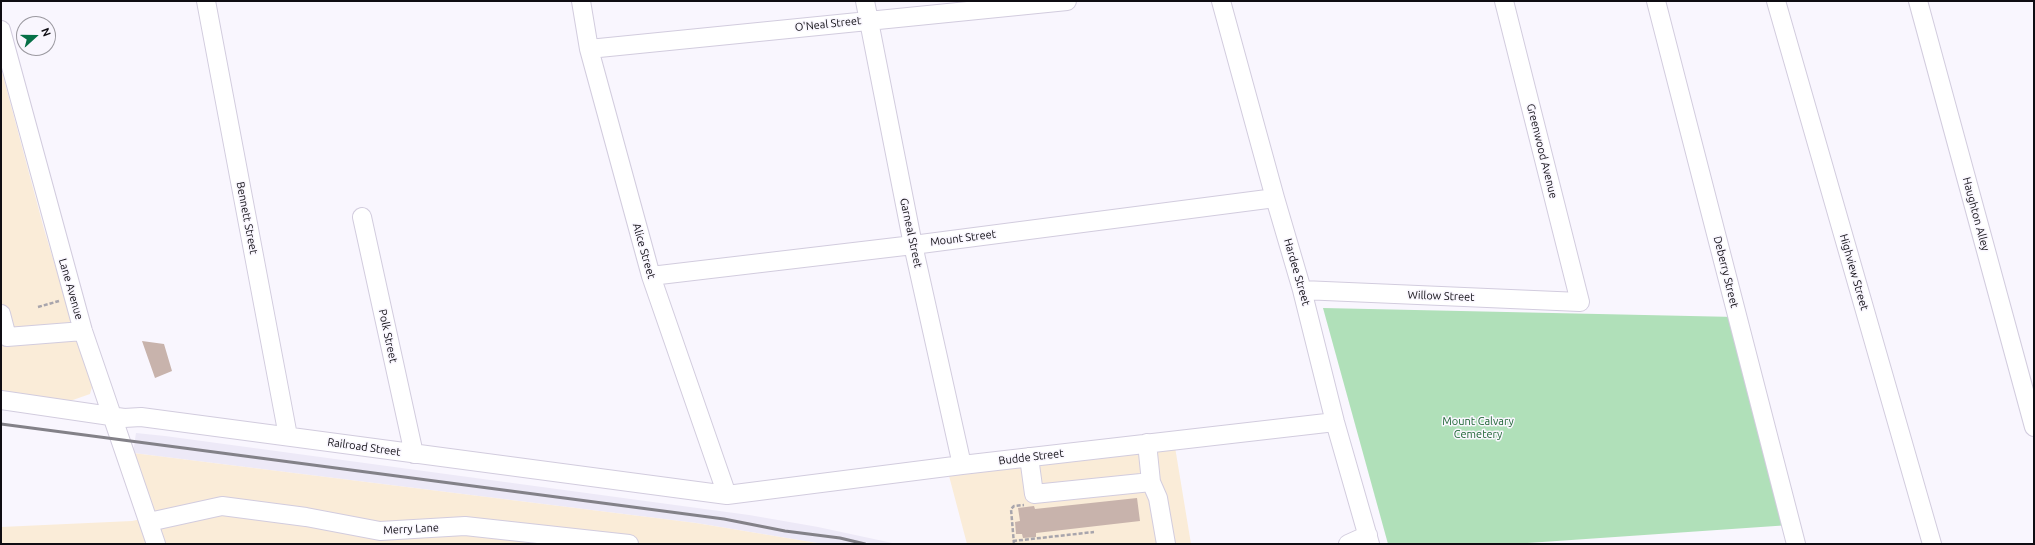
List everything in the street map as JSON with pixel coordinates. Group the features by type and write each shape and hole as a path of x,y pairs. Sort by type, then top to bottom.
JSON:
{"street":[{"name":"Bennett Street","path":"206,1 288,436"},
{"name":"Alice Street","path":"581,1 589,49 651,276 727,495"},
{"name":"Garneal Street","path":"865,1 912,244 962,465"},
{"name":"O'Neal Street","path":"589,49 1067,1"},
{"name":"Hardee Street","path":"1221,1 1302,290 1335,422 1369,540"},
{"name":"Greenwood Avenue","path":"1504,1 1580,302"},
{"name":"Deberry Street","path":"1656,1 1796,544"},
{"name":"Highview Street","path":"1776,1 1932,544"},
{"name":"Haughton Alley","path":"1918,1 2034,427"},
{"name":"Lane Avenue","path":"1,30 83,331 156,544"},
{"name":"Mount Street","path":"651,276 1275,198"},
{"name":"Polk Street","path":"362,217 414,454"},
{"name":"Willow Street","path":"1302,290 1580,302"},
{"path":"1,314 7,337 83,331"},
{"name":"Railroad Street","path":"1,400 112,416 141,417 288,436 727,495"},
{"name":"Budde Street","path":"727,495 962,465 1335,422"},
{"path":"1147,443 1151,482 1158,498 1166,544"},
{"path":"1029,457 1034,494 1151,482"},
{"name":"Merry Lane","path":"148,522 222,506 306,517 381,538 465,526 629,544"},
{"path":"1348,544 1369,540"}],"path":[{"path":"38,306 62,301"},
{"path":"1026,505 1014,506 1011,509 1014,542 1094,532"}],"shaded area":[{"path":"1,68 44,229 92,387 90,394 70,401 1,394"},
{"path":"136,433 749,515 818,527 897,544 823,544 696,523 133,453"},
{"path":"1175,447 1191,544 967,544 948,472"},
{"path":"133,453 696,523 823,544 1,544 1,527 132,521 155,516"}],"green space":[{"name":"Mount Calvary Cemetery","path":"1323,308 1736,317 1790,525 1513,544 1388,544"}],"building":[{"path":"142,341 164,344 172,371 155,378"},
{"path":"1137,498 1140,521 1036,533 1036,537 1023,538 1022,534 1016,534 1015,522 1020,521 1018,508 1034,506 1035,509"}],"railway":[{"path":"1,424 724,519 785,531 840,538 865,544"}]}
